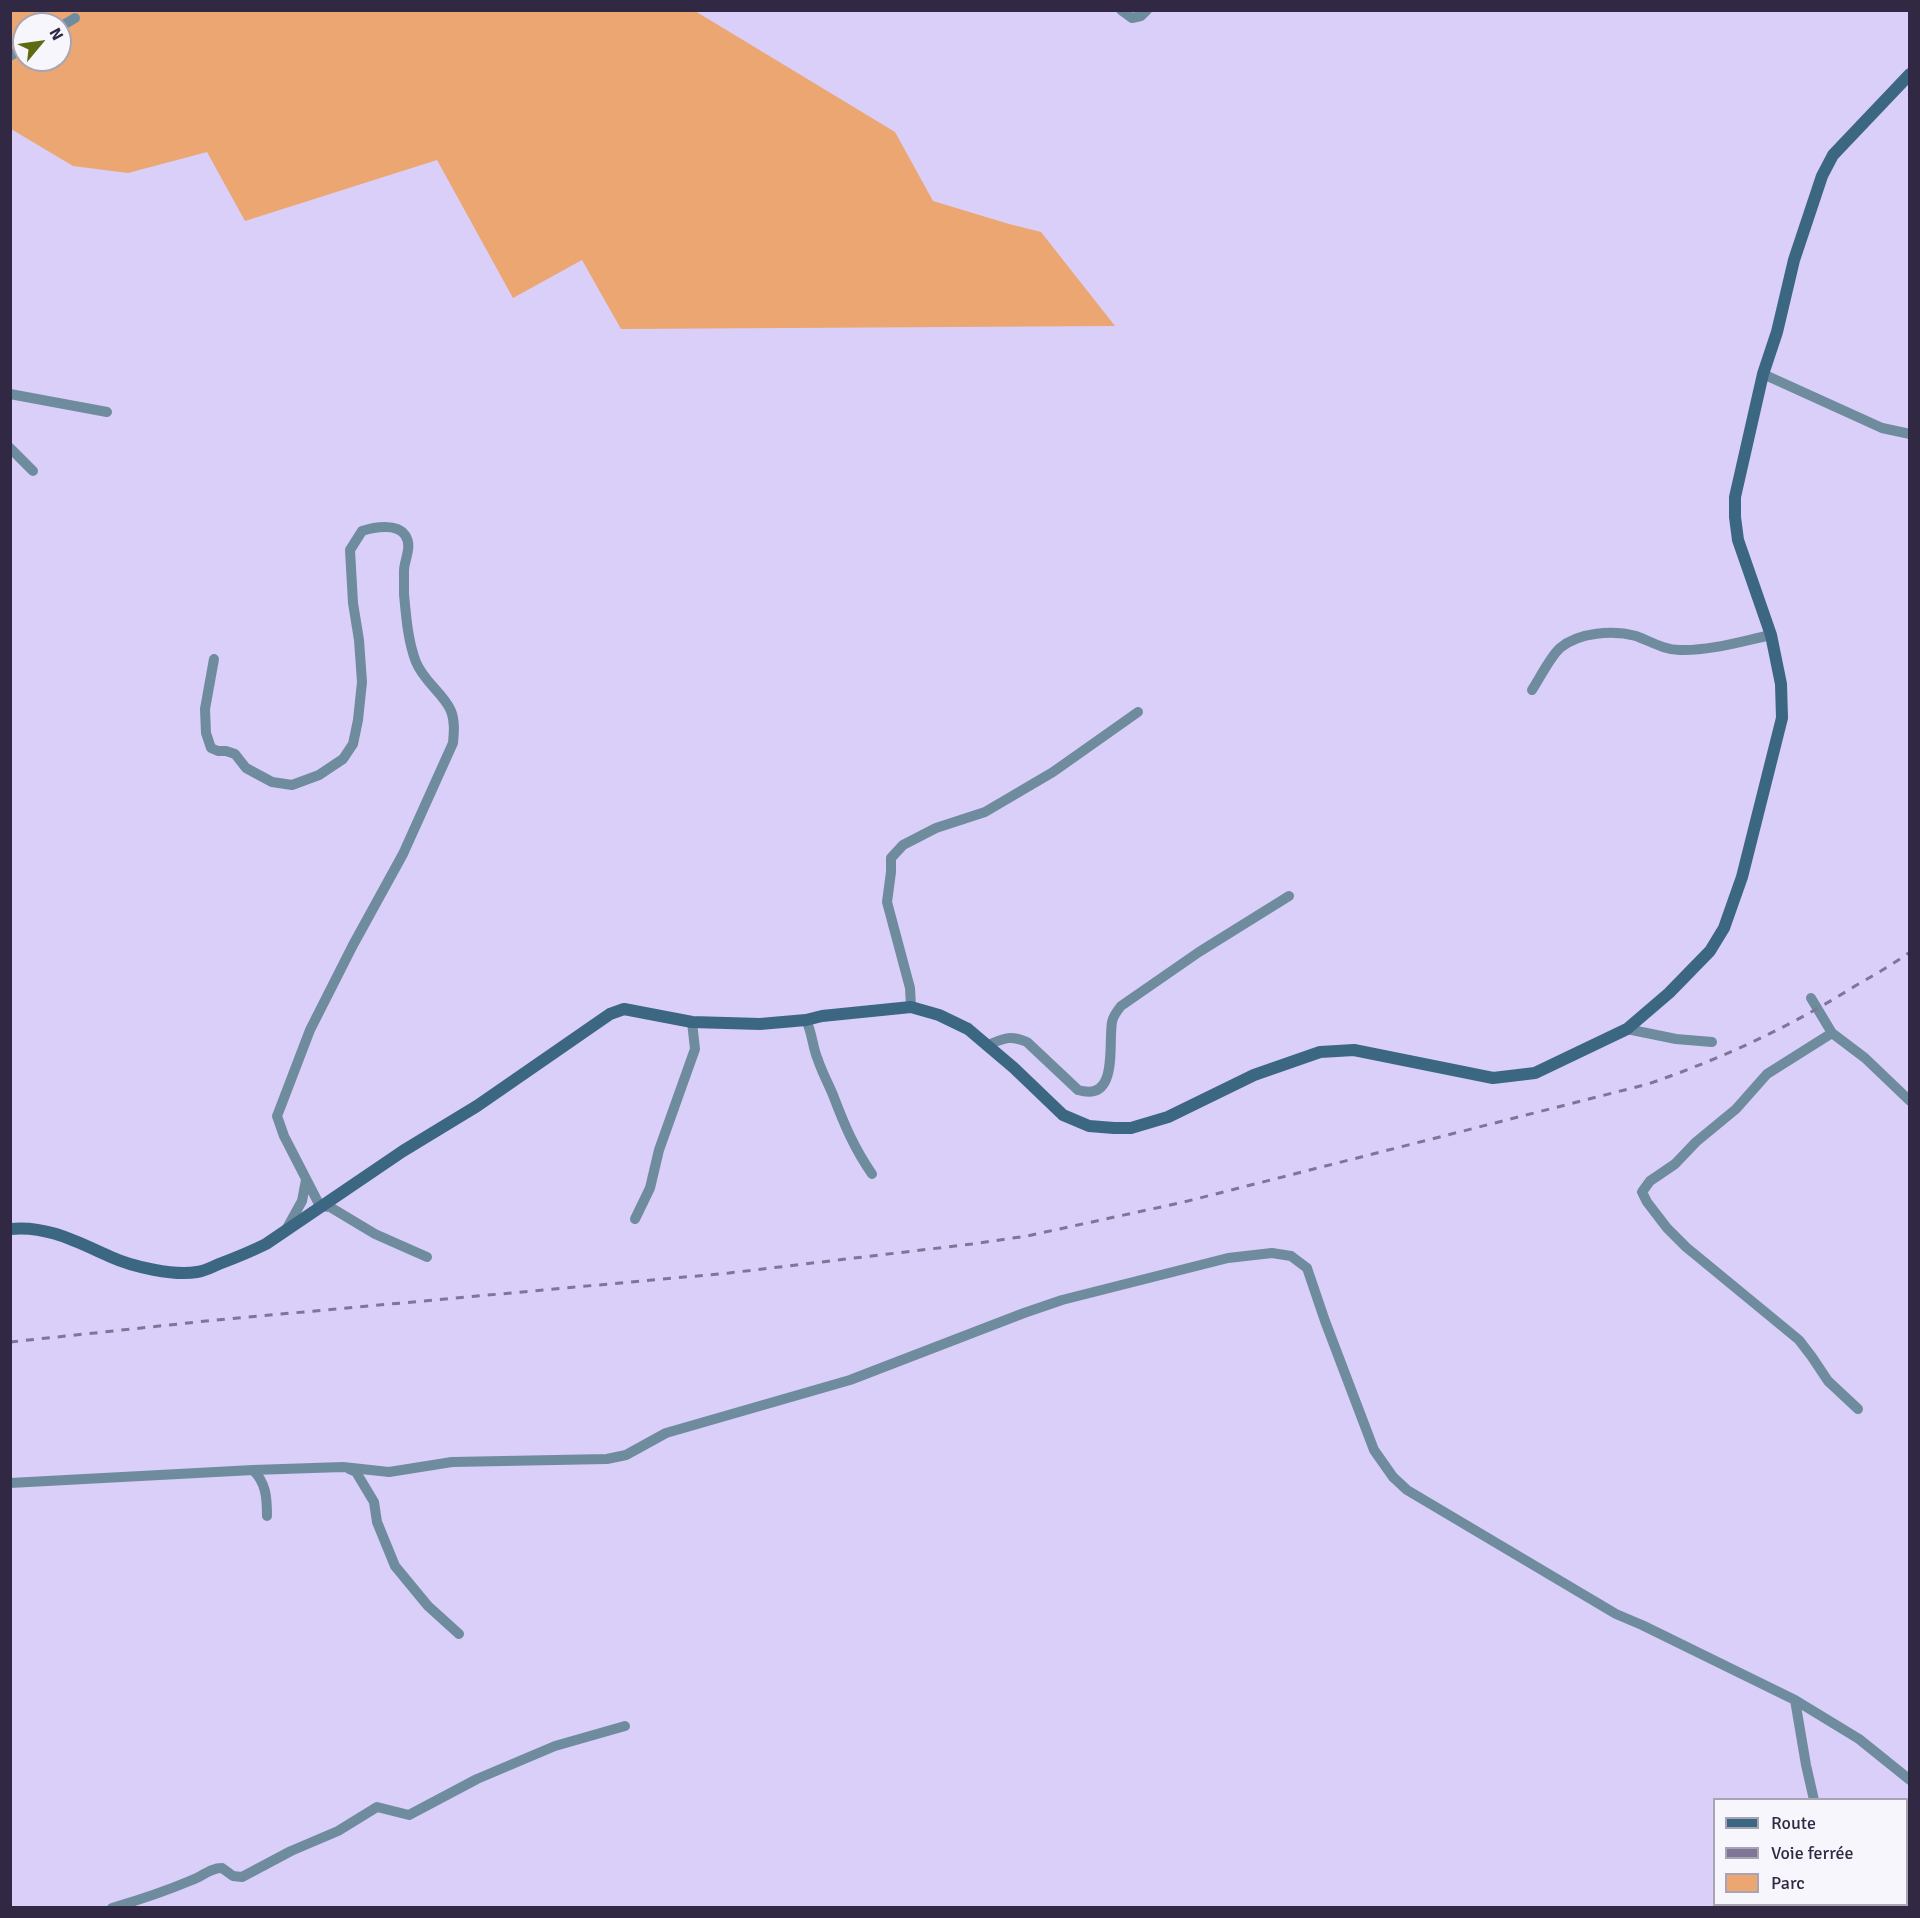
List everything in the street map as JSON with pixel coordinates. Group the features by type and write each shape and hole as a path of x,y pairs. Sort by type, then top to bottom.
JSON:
{"street":[{"path":"1121,10 1132,18 1141,16 1147,10"},
{"path":"10,1229 54,1232 114,1259 149,1269 194,1273 203,1271 247,1254 286,1230 403,1151 477,1106 610,1014 624,1009 692,1022 760,1024 911,1007 939,1015 968,1029 1063,1115 1089,1126 1114,1128 1131,1128 1168,1117 1254,1076 1320,1052 1354,1050 1493,1078 1535,1073 1627,1029 1669,993 1710,951 1724,928 1743,877 1782,718 1781,684 1771,635 1738,540 1735,497 1763,374 1777,332 1794,260 1822,176 1833,155 1910,74"},
{"path":"1763,374 1882,428 1910,434"},
{"path":"10,394 107,412"},
{"path":"10,448 33,471"},
{"path":"214,659 205,709 206,733 211,748 235,754 246,768 272,782 292,785 319,775 343,759 353,744 358,720 362,682 353,603 350,550 362,531 375,527 398,529 408,539 404,568 411,645 416,663 425,679 447,704 451,712 454,723 453,743 403,854 310,1030 279,1111 278,1116 284,1136 320,1206"},
{"path":"1532,690 1558,649 1571,640 1603,633 1621,633 1677,650 1697,650 1771,635"},
{"path":"911,1007 910,988 887,902 891,858 903,845 936,828 984,812 1053,772 1138,712"},
{"path":"988,1045 1007,1037 1027,1042 1078,1090 1088,1093 1098,1090 1105,1083 1109,1074 1112,1023 1114,1015 1121,1006 1198,952 1289,896"},
{"path":"1811,998 1832,1033 1865,1058 1910,1101"},
{"path":"806,1020 812,1033 818,1061 842,1121 872,1174"},
{"path":"635,1219 650,1188 659,1150 695,1049 692,1022"},
{"path":"1627,1029 1676,1039 1713,1042"},
{"path":"1832,1033 1767,1074 1736,1109 1696,1142 1675,1164 1650,1181 1642,1192 1667,1228 1686,1247 1799,1340 1828,1381 1858,1409"},
{"path":"286,1230 302,1201 306,1180"},
{"path":"320,1206 330,1207 375,1234 427,1257"},
{"path":"10,1483 343,1467 389,1472 452,1462 607,1459 626,1455 666,1433 850,1380 1024,1312 1062,1300 1228,1258 1272,1252 1292,1256 1307,1268 1374,1450 1393,1477 1407,1490 1616,1614 1795,1700 1859,1739 1910,1780"},
{"path":"343,1467 356,1472 374,1502 377,1522 395,1566 428,1606 459,1634"},
{"path":"253,1470 263,1484 266,1493 267,1516"},
{"path":"1795,1700 1814,1798"},
{"path":"112,1908 147,1898 195,1879 213,1869 222,1868 233,1876 242,1877 291,1851 338,1831 377,1807 408,1815 477,1779 555,1746 626,1726"}],"green space":[{"path":"11,11 695,11 895,132 933,201 1041,232 1115,326 621,329 582,260 513,298 437,160 245,221 207,152 128,173 73,166 11,129"}],"railway":[{"path":"10,1342 216,1320 729,1273 1027,1236 1184,1202 1648,1084 1728,1053 1780,1028 1890,966 1910,952"}]}
